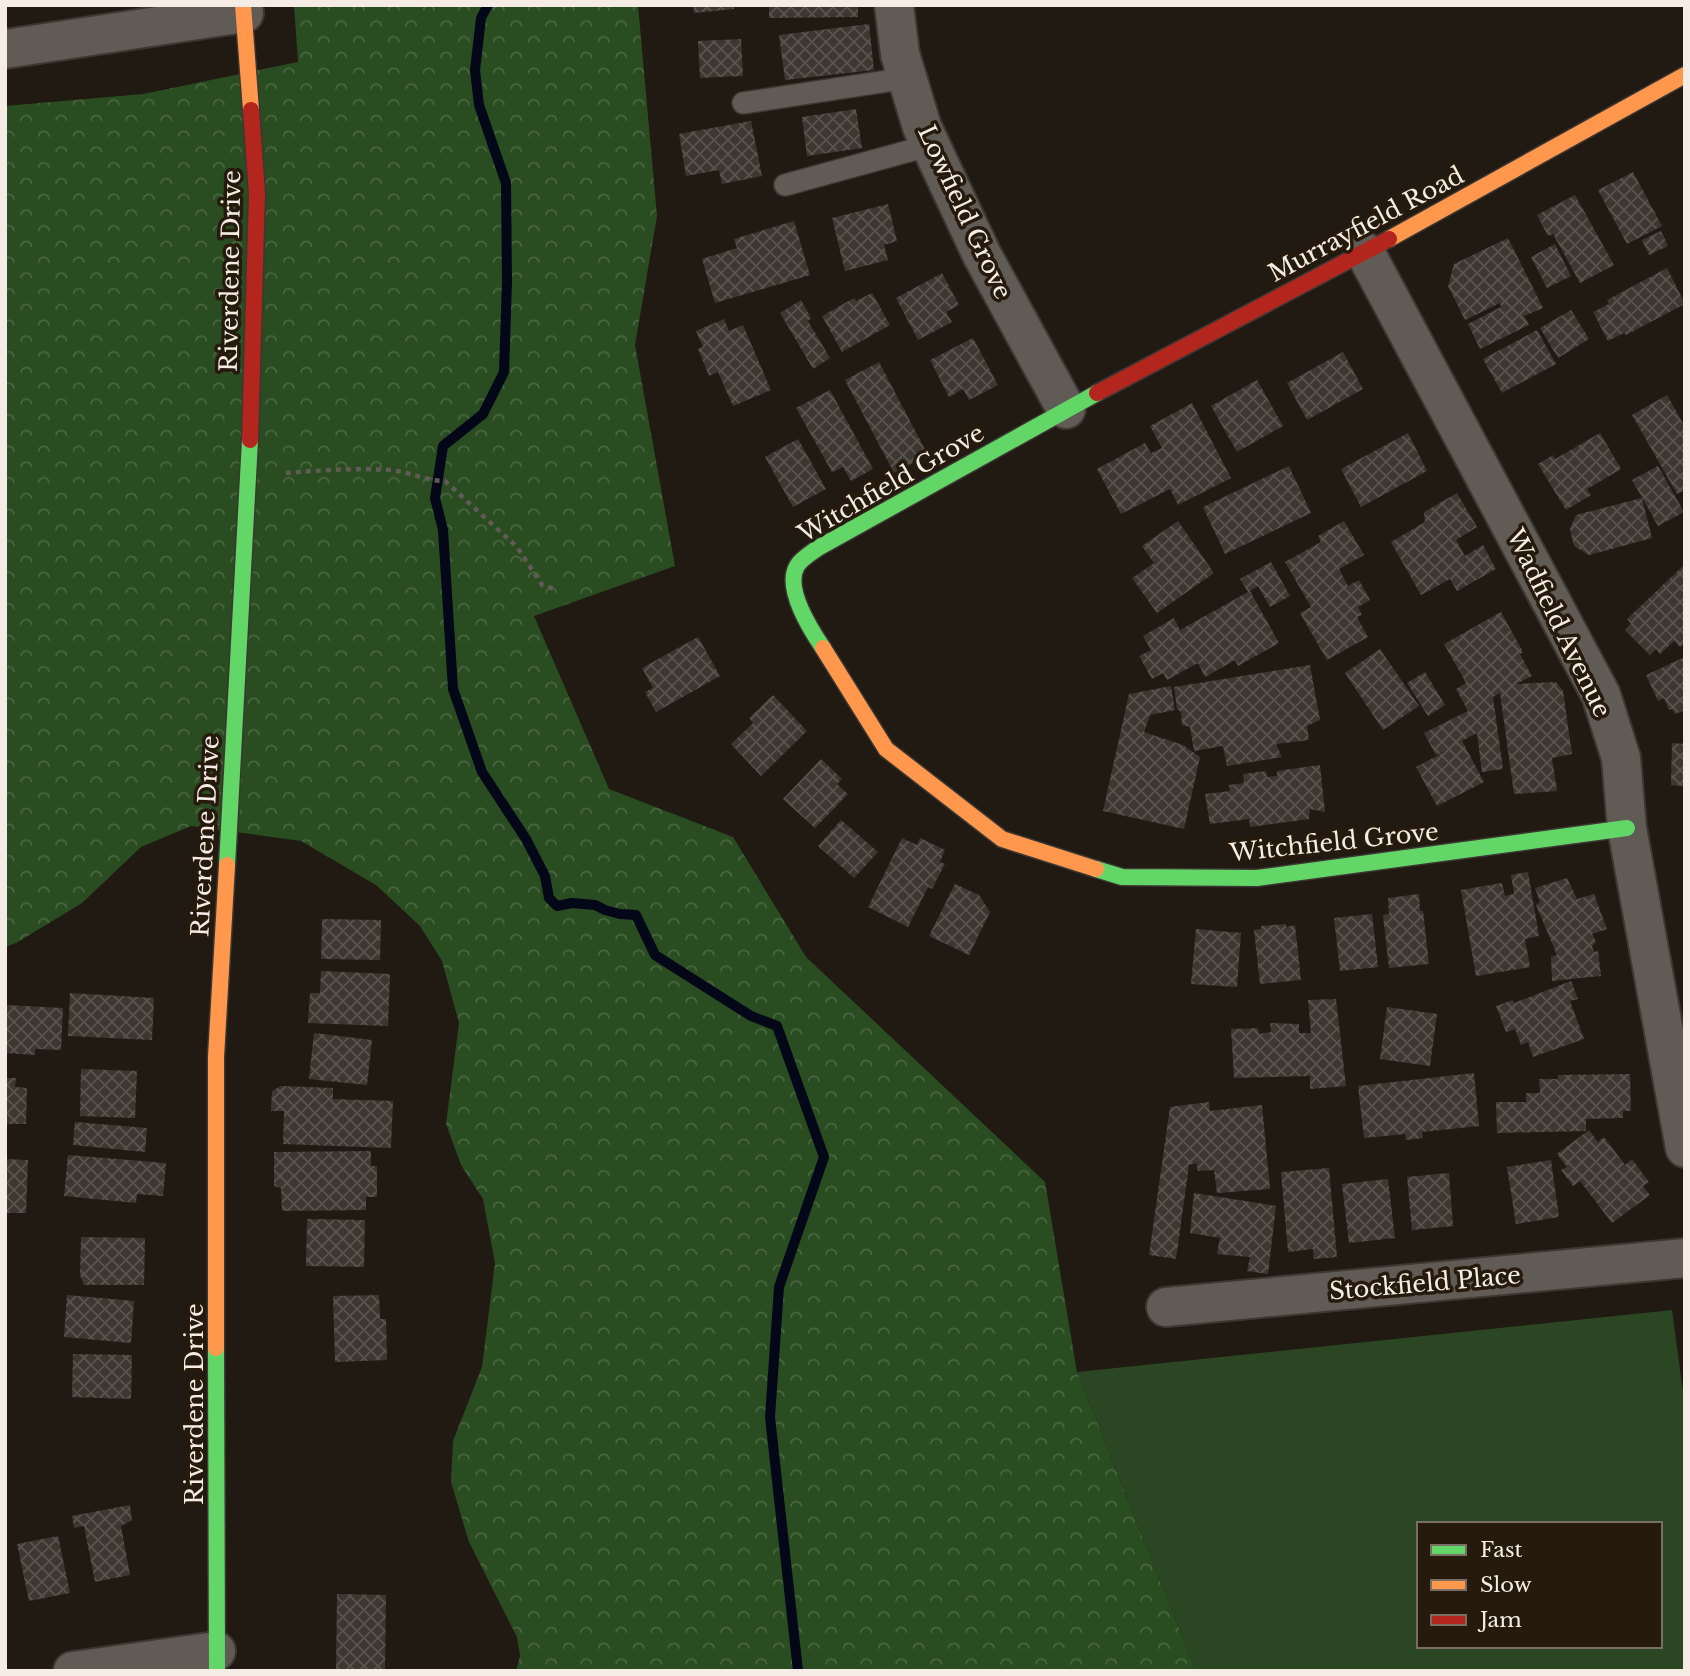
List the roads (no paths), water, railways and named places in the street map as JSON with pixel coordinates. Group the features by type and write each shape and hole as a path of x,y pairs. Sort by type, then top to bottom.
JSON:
{"street":[{"name":"Lowfield Grove","path":"894,5 900,54 922,127 982,255 1066,409"},
{"path":"5,49 244,9"},
{"name":"Riverdene Drive","path":"217,1661 216,1057 250,437 257,194 244,9"},
{"name":"Murrayfield Road","path":"1066,409 1365,252 1685,75"},
{"name":"Wadfield Avenue","path":"1365,252 1601,695 1621,758 1627,828 1685,1148"},
{"name":"Witchfield Grove","path":"1066,409 818,548 797,566 794,577 804,618 886,749 1002,839 1122,877 1257,878 1627,828"},
{"name":"Stockfield Place","path":"1166,1307 1685,1258"},
{"path":"73,1671 217,1661"}],"lane":[{"path":"743,103 907,78"},
{"path":"785,186 931,145"}],"waterway":[{"path":"488,5 481,18 475,70 479,105 506,183 504,372 483,414 443,446 435,498 443,530 453,689 482,772 526,839 545,876 549,898 557,906 572,903 595,905 620,914 636,915 655,955 751,1016 777,1026 824,1157 779,1287 770,1417 798,1671"}]}
